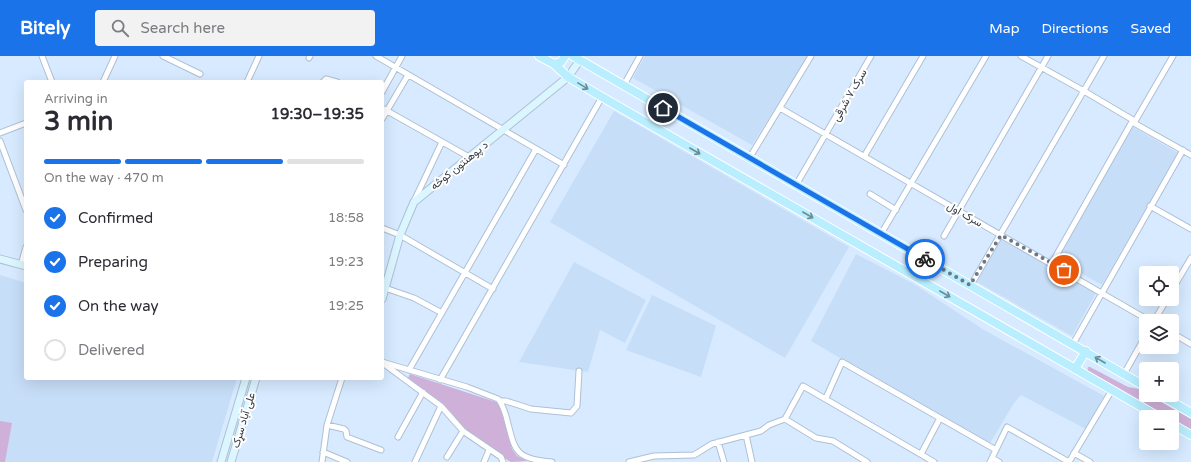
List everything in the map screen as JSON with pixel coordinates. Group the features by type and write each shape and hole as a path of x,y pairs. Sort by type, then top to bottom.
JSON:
{"main road":[{"path":"539,56 554,64 568,77 602,97 1147,410"},
{"path":"554,64 562,62 565,56"},
{"path":"576,58 750,157 1139,383"},
{"path":"1075,369 1086,351"},
{"path":"1172,402 1191,413"},
{"path":"1179,428 1191,435"}],"street":[{"path":"42,56 51,80"},
{"path":"104,80 115,56"},
{"path":"163,56 200,74"},
{"path":"248,80 259,56"},
{"path":"376,56 564,165"},
{"path":"384,89 402,56"},
{"path":"624,85 640,56"},
{"path":"750,157 811,56"},
{"name":"سرک ۷ شرقی","path":"796,185 871,56"},
{"path":"865,155 923,56"},
{"path":"881,234 986,56"},
{"path":"1022,56 1084,91 1133,122 1187,152"},
{"path":"944,236 1048,56"},
{"path":"970,285 1001,235 1104,56"},
{"path":"1052,263 1133,122 1174,56"},
{"name":"د پوهنتون کوڅه","path":"384,292 400,235 414,202 568,77 576,58"},
{"path":"384,117 408,75"},
{"path":"440,380 602,97"},
{"name":"سرک‌ اول","path":"780,108 826,135 865,155 1139,314"},
{"path":"384,109 469,157"},
{"path":"0,133 24,124"},
{"path":"0,141 24,205"},
{"path":"414,202 442,142"},
{"path":"1073,344 1150,206 1191,147"},
{"path":"409,370 536,149"},
{"path":"870,194 896,210"},
{"path":"1150,206 1191,229"},
{"path":"384,229 400,235 493,289"},
{"path":"1179,278 1191,258"},
{"path":"0,259 23,266"},
{"path":"385,288 414,298 442,313"},
{"path":"1179,337 1191,344"},
{"path":"1124,374 1139,347"},
{"path":"826,398 842,362 996,450"},
{"path":"384,363 467,387 503,401 531,409 571,412 575,410 577,406 579,371"},
{"path":"384,363 441,406 463,430 502,460 508,462"},
{"path":"222,462 245,380"},
{"name":"علی آباد سړک","path":"231,462 255,380"},
{"path":"322,462 326,425 341,380"},
{"path":"629,462 639,461 654,456 683,459 694,455 718,442 761,431 769,425 785,419 803,386 934,462"},
{"path":"1000,462 991,460 1007,427 1069,462 1112,390"},
{"path":"398,437 423,392"},
{"path":"503,401 514,446 530,461 552,462"},
{"path":"415,462 441,406"},
{"path":"921,454 940,418"},
{"path":"785,419 816,438 833,440 867,462"},
{"path":"326,425 344,429 346,431 346,436 381,450"},
{"path":"447,457 463,430"},
{"path":"746,435 752,462"},
{"path":"718,442 724,462"},
{"path":"484,462 489,450"},
{"path":"323,452 347,462"},
{"path":"1074,453 1090,462"}],"shaded area":[{"path":"645,56 808,56 752,145 633,78"},
{"path":"614,111 849,247 785,358 550,222"},
{"path":"1133,127 1178,153 1102,285 1056,259"},
{"path":"1002,237 1097,291 1072,336 977,282"},
{"path":"856,254 914,284 984,330 1104,396 1086,429 1021,395 1014,403 989,445 811,341"},
{"path":"574,262 646,300 625,343 600,330 588,372 519,362"},
{"path":"0,275 24,282 24,380 236,380 212,462 0,462"},
{"path":"652,295 716,326 701,377 626,350"},
{"path":"1088,367 1090,367 1128,387 1139,389 1139,402 1087,372"},
{"path":"410,374 499,403 512,449 517,456 527,461 511,462 466,432 451,412 407,380"},
{"path":"1139,402 1161,402 1175,410 1153,410"},
{"path":"1179,412 1191,419 1191,432 1179,425"},
{"path":"0,421 12,423 5,462 0,462"}],"way so far":[{"path":"925,259 970,285 1001,235 1064,270"}],"route":[{"path":"663,108 925,259"}]}
